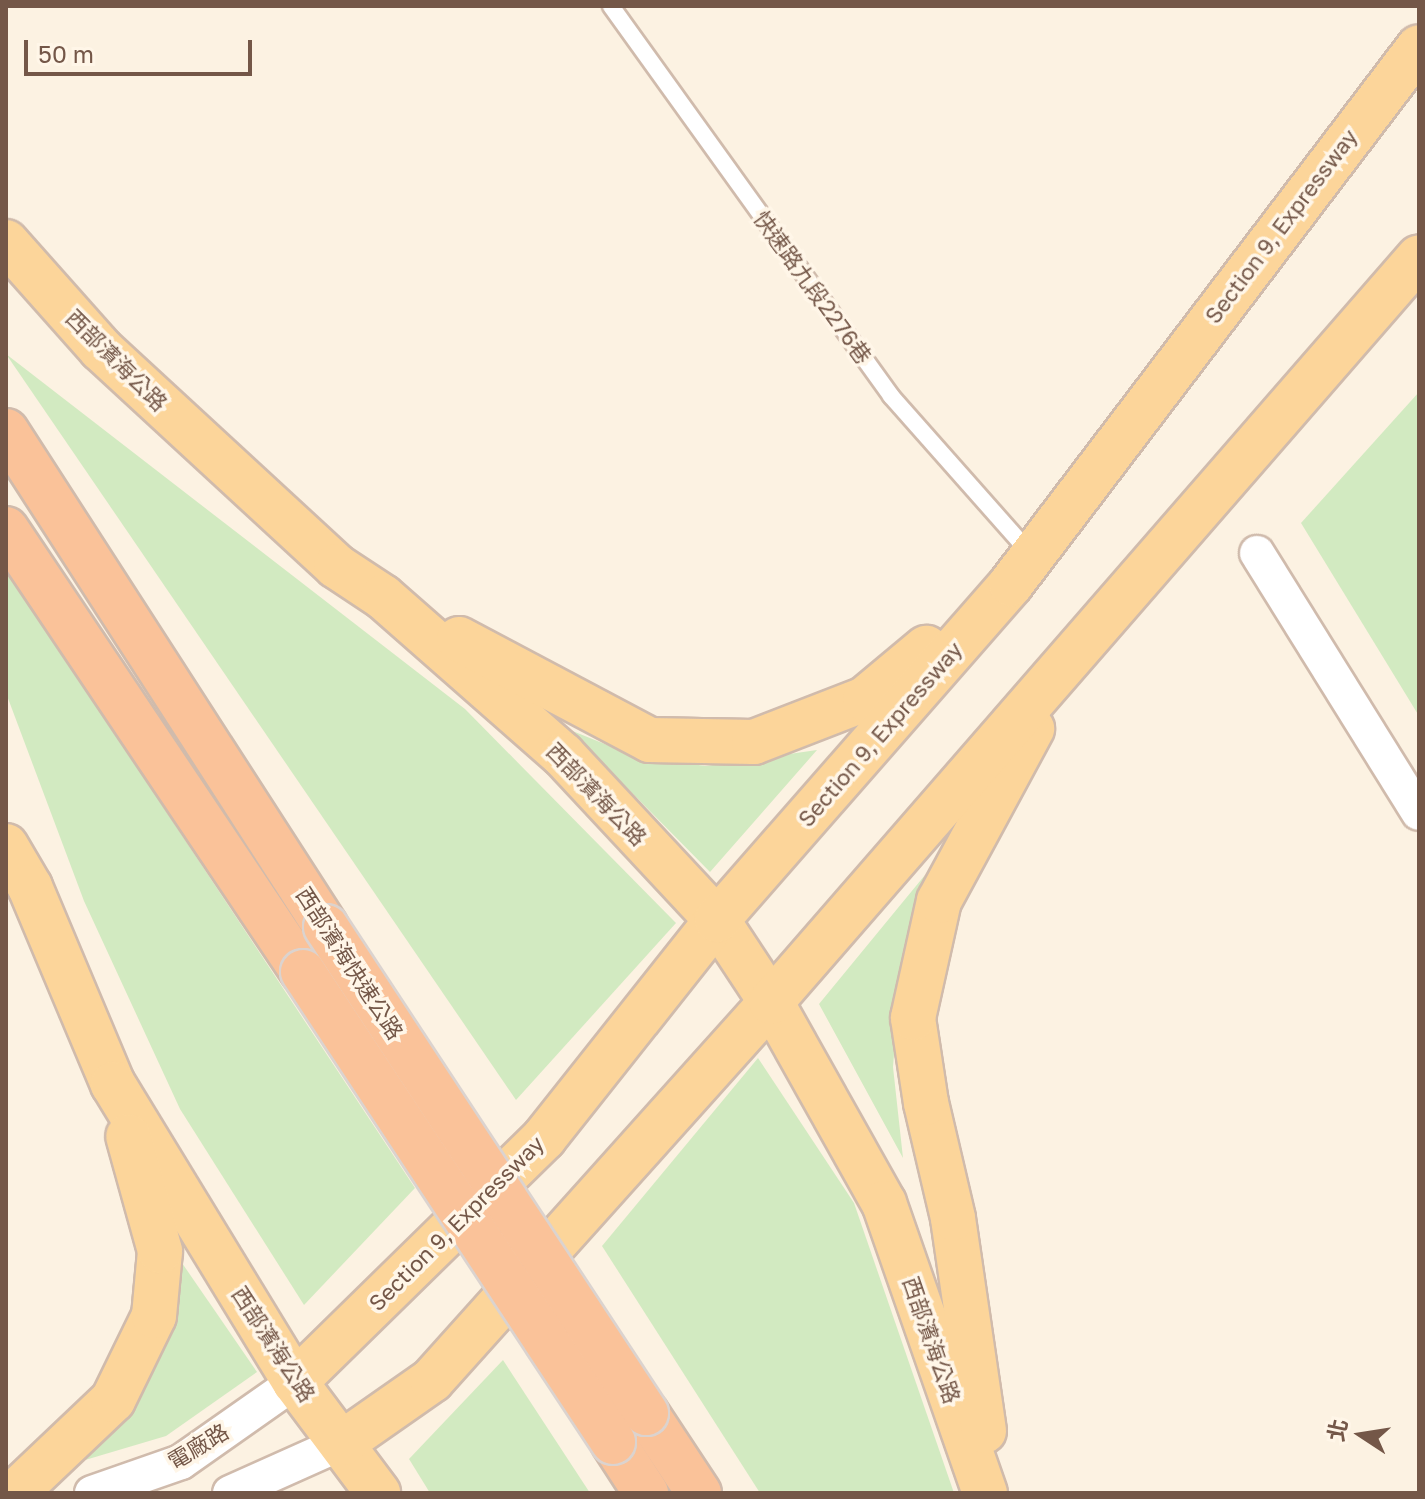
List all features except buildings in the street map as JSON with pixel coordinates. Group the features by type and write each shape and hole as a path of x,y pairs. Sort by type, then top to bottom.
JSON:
{"highway":[{"name":"西部濱海快速公路","path":"6,431 326,927 699,1493"},
{"name":"西部濱海快速公路","path":"6,529 303,972 646,1493"}],"main road":[{"name":"Section 9, Expressway","path":"295,1382 544,1138 717,920 1022,569 1419,47"},
{"name":"西部濱海公路","path":"6,242 101,349 336,566 383,597 563,755 717,920 771,1002 884,1203 985,1493"},
{"path":"342,1443 432,1380 771,1002 1419,257"},
{"path":"383,597 650,740 754,742 865,699 1022,569"},
{"path":"993,1493 953,1218 926,1103 913,1018 939,901 1072,656"},
{"name":"西部濱海公路","path":"6,846 30,887 113,1084 295,1382 378,1493"},
{"path":"15,1493 113,1400 154,1316 160,1251 113,1084"}],"street":[{"path":"1257,553 1419,813"},
{"name":"電廠路","path":"92,1493 181,1462 295,1382"},
{"path":"230,1493 342,1443"}],"lane":[{"name":"快速路九段2276巷","path":"611,6 891,396 1022,569"}],"green space":[{"path":"6,354 465,709 676,923 516,1100"},
{"path":"1419,392 1419,716 1301,523"},
{"path":"6,569 415,1188 304,1305 180,1109 84,901 6,693"},
{"path":"570,730 637,757 706,766 817,750 710,872"},
{"path":"925,875 901,963 893,1067 903,1158 819,1004"},
{"path":"758,1058 854,1203 954,1493 760,1493 602,1246"},
{"path":"171,1247 257,1372 166,1436 75,1463"},
{"path":"503,1360 590,1493 430,1493 409,1459"}]}
